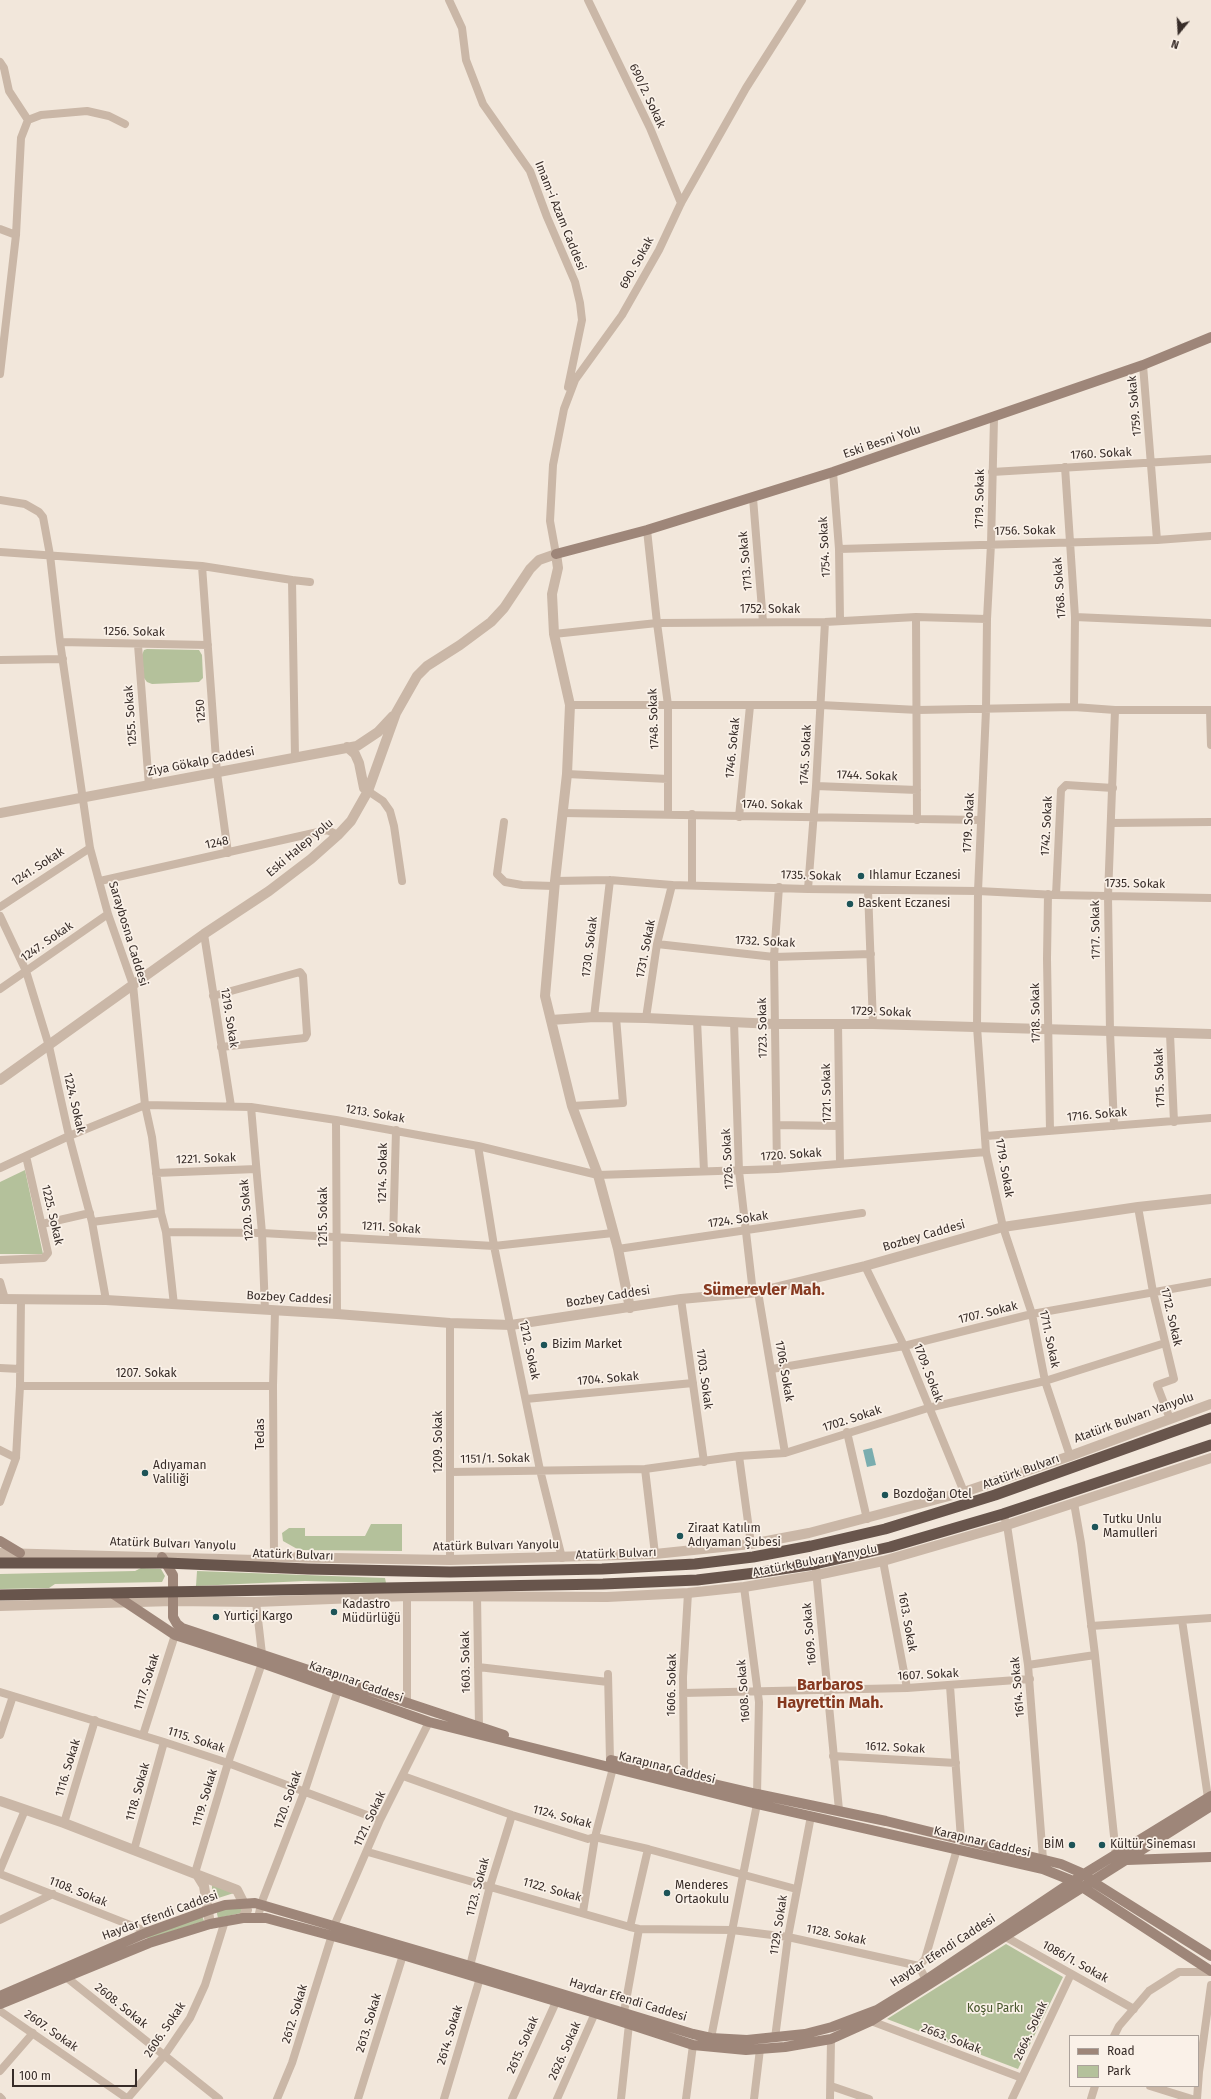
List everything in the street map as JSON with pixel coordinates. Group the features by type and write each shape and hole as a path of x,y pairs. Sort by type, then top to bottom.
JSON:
{"highway":[{"name":"Atatürk Bulvarı","path":"0,1563 164,1560 308,1569 450,1572 602,1569 695,1564 753,1557 811,1546 885,1529 995,1495 1211,1418"},
{"path":"0,1595 112,1593 173,1597 611,1584 704,1579 815,1564 890,1547 1003,1514 1211,1445"}],"main road":[{"name":"Eski Besni Yolu","path":"556,554 647,530 833,472 994,418 1143,365 1211,337"},
{"path":"0,1541 20,1553"},
{"name":"Karapınar Caddesi","path":"164,1560 172,1573 173,1617 181,1628 262,1658 338,1690 429,1722 757,1799 839,1810 1043,1859 1084,1874 1093,1882 1211,1956"},
{"name":"Karapınar Caddesi","path":"112,1593 174,1635 262,1658 479,1728 612,1764 684,1776 811,1816 1043,1869 1073,1881 1082,1889 1211,1971"},
{"name":"Haydar Efendi Caddesi","path":"0,2004 149,1943 210,1924 243,1918 258,1918 333,1930 470,1966 711,2038 747,2040 775,2038 832,2028 877,2010 926,1980 1084,1874 1210,1800"},
{"name":"Haydar Efendi Caddesi","path":"0,1996 148,1932 209,1910 225,1905 245,1903 262,1904 403,1955 595,2013 693,2045 746,2050 785,2047 831,2039 872,2021 923,1990 1004,1936 1093,1882 1210,1800"},
{"path":"1126,1860 1211,1857"}],"street":[{"name":"Imam-i Azam Caddesi","path":"449,0 462,28 466,60 483,104 530,171 547,217 575,282 582,320 564,409"},
{"name":"690/2. Sokak","path":"588,0 650,128 681,203"},
{"name":"690. Sokak","path":"556,554 550,521 550,486 564,409 575,380 622,315 659,250 681,203 746,88 802,0"},
{"path":"0,62 4,68 9,91 28,120"},
{"path":"0,374 16,235 20,138 28,120 41,115 87,111 109,116 125,124"},
{"path":"0,229 16,235"},
{"name":"1759. Sokak","path":"1143,365 1157,540"},
{"name":"1719. Sokak","path":"994,418 991,544 986,618 986,710 978,891 977,1027 986,1152 1003,1227"},
{"name":"1760. Sokak","path":"992,472 1211,460"},
{"name":"1768. Sokak","path":"1064,467 1075,617 1074,707"},
{"name":"1754. Sokak","path":"833,472 838,549 840,620"},
{"name":"1713. Sokak","path":"753,498 763,622"},
{"name":"Saraybosna Caddesi","path":"0,500 18,501 39,512 42,517 50,555 60,642 90,848 108,914 133,985 145,1105 161,1213 166,1232 174,1305"},
{"name":"1748. Sokak","path":"647,530 668,705 668,814"},
{"name":"1756. Sokak","path":"838,549 1157,540 1211,536"},
{"path":"0,552 202,566 310,582"},
{"path":"556,554 558,568 552,594 554,634 570,705 567,774 545,996 572,1106 598,1175 618,1249 630,1308"},
{"name":"Eski Halep yolu","path":"0,1080 204,934 269,891 311,859 338,835 351,821 368,791 396,713 417,676 427,666 460,645 491,622 504,608 530,569 539,560 556,554"},
{"name":"1250","path":"202,566 217,773 228,853"},
{"path":"292,580 295,757"},
{"path":"1075,617 1211,623"},
{"path":"916,618 918,710 917,820"},
{"name":"1752. Sokak","path":"554,634 657,623 824,622 840,620 916,618 986,618"},
{"name":"1745. Sokak","path":"808,889 821,705 824,622"},
{"name":"1256. Sokak","path":"60,642 208,645"},
{"name":"1255. Sokak","path":"138,644 148,786"},
{"path":"0,660 63,659"},
{"path":"570,705 821,705 918,710 986,710 1074,707 1115,710 1210,710 1211,745"},
{"name":"1746. Sokak","path":"739,817 750,706"},
{"name":"1717. Sokak","path":"1114,1126 1110,1032 1108,896 1115,710"},
{"name":"Ziya Gökalp Caddesi","path":"0,813 357,746 378,732 396,713"},
{"path":"347,747 355,754 359,764 364,788 383,801 390,811 394,826 402,881"},
{"path":"567,774 668,779"},
{"name":"1742. Sokak","path":"1052,895 1061,790 1066,785 1113,788"},
{"name":"1744. Sokak","path":"816,786 917,790"},
{"name":"1740. Sokak","path":"563,813 980,820"},
{"path":"692,814 692,885"},
{"name":"1735. Sokak","path":"504,822 497,874 505,882 522,885 610,880 672,885 808,889 978,891 1052,895 1211,898"},
{"path":"1110,823 1211,822"},
{"name":"1248","path":"100,881 327,830 338,835"},
{"name":"1241. Sokak","path":"0,907 90,848"},
{"name":"1730. Sokak","path":"594,1017 610,880"},
{"name":"1731. Sokak","path":"646,1018 657,944 672,885"},
{"name":"1723. Sokak","path":"777,1169 774,957 779,887"},
{"path":"868,890 873,1024"},
{"name":"1718. Sokak","path":"1050,1131 1048,1030 1052,895"},
{"name":"1247. Sokak","path":"0,990 108,914"},
{"name":"1224. Sokak","path":"0,916 26,972 49,1046 69,1136 90,1213 106,1300"},
{"name":"1219. Sokak","path":"204,934 231,1106"},
{"name":"1732. Sokak","path":"657,944 774,957 871,954"},
{"path":"213,996 300,972 303,976 307,1034 305,1038 221,1047"},
{"path":"572,1106 623,1103 616,1017"},
{"name":"1729. Sokak","path":"551,1020 616,1017 774,1024 838,1023 1170,1034 1211,1034"},
{"name":"1726. Sokak","path":"696,1020 704,1171"},
{"name":"1726. Sokak","path":"734,1022 739,1171 745,1232 756,1293"},
{"name":"1721. Sokak","path":"838,1023 840,1163"},
{"name":"1715. Sokak","path":"1170,1034 1174,1122"},
{"path":"0,1167 69,1136 145,1105"},
{"name":"1213. Sokak","path":"145,1105 251,1107 336,1120 478,1146 598,1175"},
{"name":"1220. Sokak","path":"251,1107 270,1310"},
{"name":"1716. Sokak","path":"986,1136 1211,1118"},
{"name":"1215. Sokak","path":"336,1120 337,1314"},
{"path":"777,1125 839,1126"},
{"name":"1214. Sokak","path":"393,1240 396,1130"},
{"name":"1212. Sokak","path":"478,1146 494,1246 540,1470 562,1558"},
{"name":"1720. Sokak","path":"598,1175 777,1169 986,1152"},
{"name":"1225. Sokak","path":"0,1260 46,1257 48,1251 26,1156"},
{"name":"1221. Sokak","path":"156,1173 256,1169"},
{"name":"Bozbey Caddesi","path":"3,1299 106,1300 337,1314 450,1323 511,1325 681,1299 756,1293 865,1266 1003,1227 1138,1207 1211,1199"},
{"name":"1712. Sokak","path":"1138,1207 1153,1292 1174,1379 1157,1385 1170,1419"},
{"path":"42,1224 90,1213"},
{"path":"92,1222 161,1213"},
{"name":"1724. Sokak","path":"618,1249 745,1232 862,1213"},
{"name":"1711. Sokak","path":"1003,1227 1032,1314 1045,1381 1070,1456"},
{"name":"1211. Sokak","path":"166,1232 262,1233 336,1236 494,1246 613,1233"},
{"name":"1709. Sokak","path":"865,1266 904,1346 928,1408 964,1492"},
{"path":"0,1282 3,1299"},
{"name":"1707. Sokak","path":"772,1369 904,1346 1032,1314 1211,1282"},
{"name":"1706. Sokak","path":"756,1293 772,1369 785,1453"},
{"path":"0,1502 16,1458 20,1386 22,1299"},
{"name":"1703. Sokak","path":"681,1299 704,1462"},
{"name":"Tedas","path":"270,1310 273,1386 274,1557"},
{"name":"1209. Sokak","path":"450,1323 450,1560"},
{"name":"1702. Sokak","path":"540,1470 645,1469 739,1456 785,1453 847,1432 928,1408 1045,1381 1165,1343"},
{"path":"0,1368 20,1369"},
{"name":"1704. Sokak","path":"526,1399 693,1383"},
{"name":"1207. Sokak","path":"20,1386 273,1386"},
{"name":"Atatürk Bulvarı Yanyolu","path":"0,1553 164,1560 257,1560 274,1557 450,1560 562,1558 655,1554 751,1544 809,1533 964,1492 1070,1456 1211,1404"},
{"path":"847,1432 866,1519"},
{"path":"0,1450 16,1458"},
{"path":"739,1456 751,1544"},
{"name":"Atatürk Bulvarı Yanyolu","path":"0,1606 125,1602 173,1597 256,1602 476,1595 607,1597 688,1593 744,1587 817,1575 884,1561 1007,1525 1211,1458"},
{"path":"645,1469 655,1554"},
{"name":"1151/1. Sokak","path":"451,1472 540,1470"},
{"path":"1094,1484 1098,1495"},
{"path":"1074,1503 1081,1543 1095,1655 1116,1855"},
{"name":"1614. Sokak","path":"1003,1514 1007,1525 1030,1679 1043,1859"},
{"name":"1613. Sokak","path":"884,1561 907,1688"},
{"name":"1609. Sokak","path":"815,1564 839,1810"},
{"name":"1608. Sokak","path":"744,1587 758,1691 757,1799"},
{"name":"1606. Sokak","path":"684,1776 683,1693 688,1593"},
{"name":"1603. Sokak","path":"476,1595 479,1728"},
{"path":"407,1596 407,1704"},
{"path":"256,1602 262,1658"},
{"path":"1091,1626 1211,1618"},
{"path":"1182,1620 1210,1800"},
{"name":"1117. Sokak","path":"143,1735 174,1635"},
{"path":"1028,1664 1095,1655"},
{"name":"1119. Sokak","path":"195,1873 228,1763 262,1658"},
{"path":"478,1667 608,1678 612,1764 595,1837 583,1912"},
{"name":"1607. Sokak","path":"683,1693 907,1688 1030,1679"},
{"path":"950,1686 961,1839"},
{"name":"1120. Sokak","path":"258,1918 338,1690"},
{"name":"1115. Sokak","path":"0,1692 95,1720 228,1763 304,1790 380,1820"},
{"path":"0,1734 12,1696"},
{"name":"1116. Sokak","path":"64,1823 95,1720"},
{"name":"1121. Sokak","path":"333,1930 368,1852 380,1820 404,1776 429,1722"},
{"name":"1118. Sokak","path":"134,1850 164,1742"},
{"name":"1612. Sokak","path":"833,1756 956,1764"},
{"name":"1124. Sokak","path":"404,1776 512,1815 588,1839 595,1837 648,1849 742,1873 796,1889"},
{"path":"711,2038 757,1799"},
{"path":"0,1801 64,1823 237,1890 245,1903 247,1910 243,1918"},
{"path":"0,1870 25,1810"},
{"name":"1123. Sokak","path":"470,1966 490,1886 512,1815"},
{"name":"1129. Sokak","path":"775,2038 788,1937 811,1816"},
{"path":"630,1927 648,1849"},
{"path":"926,1980 919,1966 925,1959 957,1849"},
{"name":"1122. Sokak","path":"368,1852 639,1929 732,1930"},
{"path":"195,1873 204,1886 210,1924"},
{"name":"1108. Sokak","path":"0,1874 148,1932"},
{"path":"0,1920 53,1894"},
{"name":"2606. Sokak","path":"127,2099 164,2056 190,2018 205,1985 225,1921"},
{"path":"624,2012 639,1929"},
{"name":"2612. Sokak","path":"277,2099 292,2063 333,1930"},
{"name":"1128. Sokak","path":"732,1930 788,1937 919,1966"},
{"name":"1086/1. Sokak","path":"1004,1936 1134,2009"},
{"name":"2613. Sokak","path":"358,2099 403,1955"},
{"path":"1114,2035 1119,2026 1149,1991 1179,1972 1211,1971"},
{"name":"2664. Sokak","path":"1012,2099 1072,1974"},
{"name":"2608. Sokak","path":"66,1977 219,2099"},
{"name":"2614. Sokak","path":"444,2099 480,1978"},
{"path":"1199,2072 1211,1985"},
{"name":"2615. Sokak","path":"512,2099 556,2002"},
{"name":"2607. Sokak","path":"0,2011 127,2099"},
{"name":"2626. Sokak","path":"558,2099 595,2013"},
{"name":"2663. Sokak","path":"872,2021 1022,2078"},
{"path":"621,2099 629,2024"},
{"path":"0,2071 33,2033"},
{"path":"830,2099 831,2039"},
{"path":"686,2099 693,2045"},
{"path":"754,2099 760,2049"},
{"path":"831,2086 869,2099"},
{"path":"1091,2099 1095,2087"},
{"path":"1153,2087 1192,2099"},
{"path":"1197,2099 1198,2087"}],"green space":[{"path":"144,650 199,650 202,655 203,678 199,682 152,684 147,682 144,678 142,655"},
{"path":"25,1170 43,1254 0,1254 0,1182"},
{"path":"371,1524 402,1524 402,1551 299,1550 283,1541 282,1533 289,1528 305,1528 305,1536 365,1536"},
{"path":"141,1568 161,1569 165,1576 162,1582 55,1584 49,1588 0,1589 0,1574 135,1571"},
{"path":"197,1571 385,1578 386,1583 305,1581 196,1586"},
{"path":"212,1885 234,1893 212,1900"},
{"path":"243,1903 241,1913 218,1918 216,1909"},
{"path":"201,1913 204,1921 148,1939 146,1936"},
{"name":"Koşu Parkı","path":"1006,1944 1063,1977 1018,2069 887,2019"}],"water":[{"path":"872,1448 876,1465 867,1467 863,1450"}],"place":[{"name":"Ihlamur Eczanesi","path":"861,876"},
{"name":"Baskent Eczanesi","path":"850,904"},
{"name":"Bizim Market","path":"544,1345"},
{"name":"Adıyaman Valiliği","path":"145,1473"},
{"name":"Bozdoğan Otel","path":"885,1495"},
{"name":"Tutku Unlu Mamulleri","path":"1095,1527"},
{"name":"Ziraat Katılım Adıyaman Şubesi","path":"680,1536"},
{"name":"Kadastro Müdürlüğü","path":"334,1612"},
{"name":"Yurtiçi Kargo","path":"216,1617"},
{"name":"BİM","path":"1072,1845"},
{"name":"Kültür Sineması","path":"1102,1845"},
{"name":"Menderes Ortaokulu","path":"667,1893"}],"district":[{"name":"Sümerevler Mah.","path":"764,1291"},
{"name":"Barbaros Hayrettin Mah.","path":"830,1695"}]}
